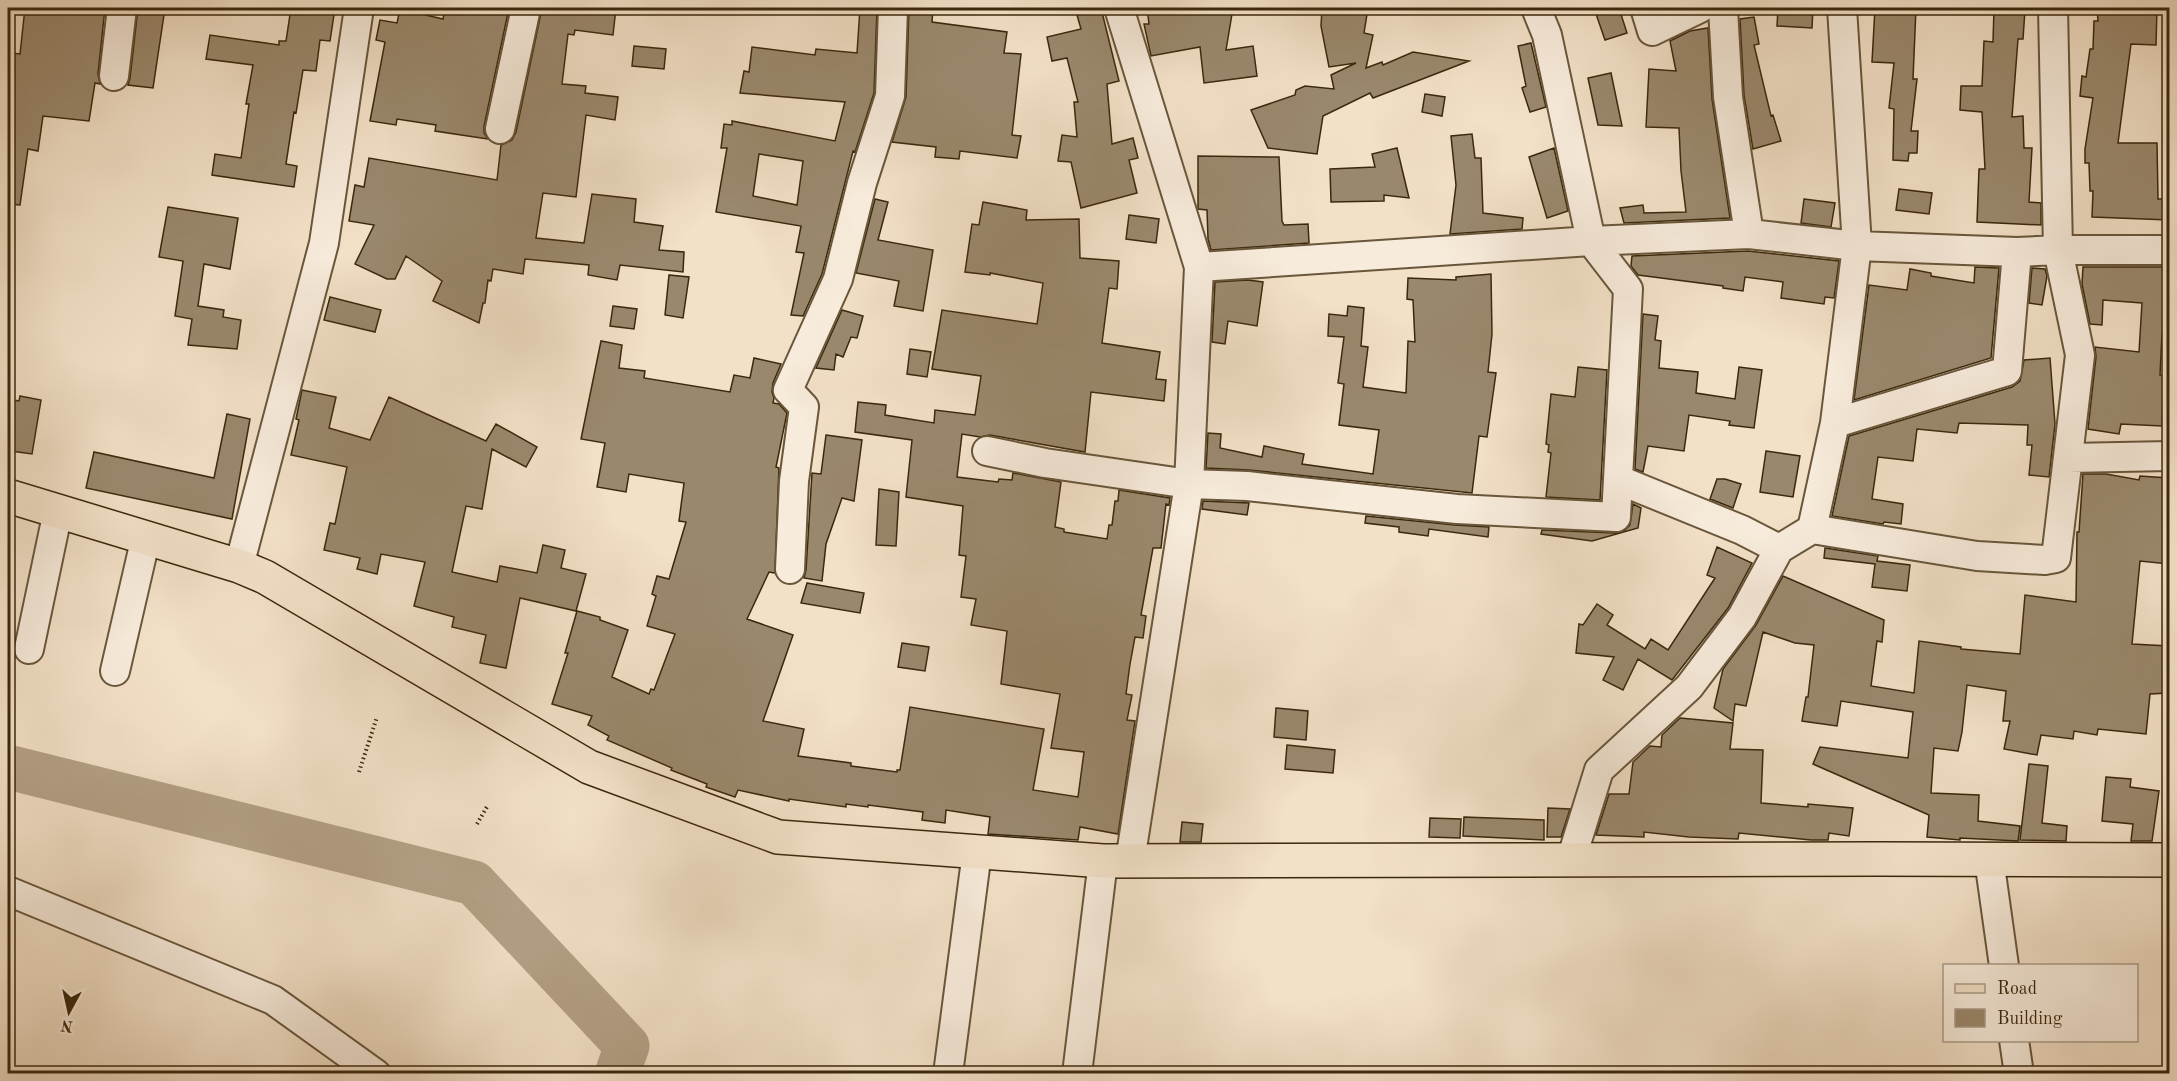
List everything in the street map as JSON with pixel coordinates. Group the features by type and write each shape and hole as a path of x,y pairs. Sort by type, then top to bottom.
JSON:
{"main road":[{"path":"8,496 239,566 275,583 589,767 778,837 1116,861 2169,860"}],"street":[{"path":"114,76 122,8"},
{"path":"239,566 324,243 359,8"},
{"path":"500,129 526,8"},
{"path":"790,569 794,481 804,407 788,390 838,279 862,183 890,96 891,9 893,8"},
{"path":"1077,1074 1189,483 1199,267 1119,8"},
{"path":"987,451 1045,463 1189,483 1246,486 1457,509 1616,517 1628,289 1591,241 1547,35 1536,8"},
{"path":"1645,8 1652,31 1700,8"},
{"path":"1723,8 1728,97 1749,234"},
{"path":"1812,529 1835,423 1857,246 1842,8"},
{"path":"1571,860 1599,770 1689,687 1743,617 1779,549 1812,529 1977,556 2045,560 2056,558 2080,355 2058,250 2053,8"},
{"path":"1199,267 1591,241 1749,234 1857,246 2018,252 2169,250"},
{"path":"1835,423 2007,371 2018,252"},
{"path":"2068,458 2169,456"},
{"path":"1619,480 1742,530 1779,549"},
{"path":"29,649 58,511"},
{"path":"115,671 146,537"},
{"path":"948,1074 977,852"},
{"path":"1989,859 2004,964"},
{"path":"8,891 273,1000 376,1074"},
{"path":"2014,1042 2019,1074"}],"path":[{"path":"359,772 377,717"},
{"path":"477,824 489,805"}],"building":[{"path":"25,8 105,8 98,74 100,84 95,83 89,121 43,116 38,151 28,149 20,205 8,204 8,89 12,53 20,54"},
{"path":"138,8 165,8 153,88 128,85"},
{"path":"291,8 335,8 330,41 320,40 316,71 303,70 286,164 297,166 294,187 212,175 215,154 241,158 249,104 246,104 253,65 206,59 210,35 279,45 279,41 286,41"},
{"path":"445,8 509,8 484,126 484,133 488,139 435,131 436,125 397,119 396,125 370,121 385,42 376,40 380,20 397,23 400,9 443,19"},
{"path":"542,8 616,8 613,35 575,30 574,35 568,34 562,84 586,86 585,93 618,97 615,120 586,115 576,197 543,193 536,238 584,243 592,194 636,199 634,222 663,226 659,250 684,252 683,272 620,265 617,280 588,275 589,265 525,259 523,274 493,269 491,281 488,280 479,323 433,301 442,281 406,256 395,279 387,279 355,264 374,225 349,221 355,185 364,187 369,158 497,180 501,145 512,140 516,132"},
{"path":"860,8 877,8 874,93 855,152 853,151 822,274 803,316 791,315 804,253 796,252 801,226 716,212 727,148 721,148 724,124 732,125 732,121 835,141 845,102 740,93 744,71 749,72 752,47 815,55 816,49 857,53","holes":["759,154 803,161 797,205 753,196"]},
{"path":"909,8 933,8 932,22 1007,32 1004,53 1021,54 1012,135 1021,136 1017,158 960,151 959,159 935,157 936,147 892,142 906,97"},
{"path":"1075,8 1101,8 1119,81 1107,84 1112,144 1133,138 1138,158 1129,160 1137,193 1081,208 1071,162 1058,161 1062,135 1077,137 1074,102 1078,102 1067,58 1052,61 1047,37 1081,29"},
{"path":"1147,8 1233,8 1226,50 1253,46 1257,76 1204,83 1200,47 1151,56 1144,24 1149,24"},
{"path":"1322,8 1368,8 1364,33 1373,35 1366,68 1382,62 1383,65 1413,52 1469,61 1373,98 1370,93 1323,116 1317,154 1268,148 1251,110 1295,95 1296,90 1305,86 1334,89 1331,75 1356,63 1329,67 1321,26"},
{"path":"1594,8 1619,8 1627,33 1605,40"},
{"path":"1778,8 1813,8 1812,28 1777,26"},
{"path":"1875,8 1916,8 1913,79 1917,79 1911,131 1918,131 1917,153 1909,153 1908,161 1893,160 1894,109 1889,108 1894,63 1872,62"},
{"path":"2097,8 2157,8 2156,45 2131,44 2118,143 2157,143 2158,199 2169,199 2169,220 2092,217 2093,191 2090,191 2089,163 2085,163 2085,149 2093,98 2080,96 2082,76 2086,77 2090,49 2093,49 2094,21 2098,21"},
{"path":"1994,9 2025,10 2023,39 2018,39 2012,117 2023,116 2024,148 2032,148 2029,202 2041,203 2041,225 1977,222 1979,169 1985,169 1982,112 1960,110 1961,86 1982,86 1984,41 1993,42"},
{"path":"1754,17 1759,44 1754,45 1771,116 1773,115 1781,141 1753,149 1744,95 1740,19"},
{"path":"1708,28 1712,99 1730,218 1624,223 1620,208 1643,205 1644,213 1686,212 1679,128 1646,127 1649,69 1676,71 1670,41 1690,31"},
{"path":"1531,43 1546,107 1530,112 1522,88 1526,86 1518,46"},
{"path":"634,46 666,49 664,69 632,66"},
{"path":"1611,73 1622,126 1598,125 1588,78"},
{"path":"1425,94 1445,97 1442,116 1422,112"},
{"path":"1472,134 1475,158 1481,158 1483,213 1523,218 1522,229 1450,234 1456,185 1451,136"},
{"path":"1397,148 1409,198 1384,195 1384,201 1331,202 1330,169 1375,167 1372,154"},
{"path":"1554,148 1568,211 1547,218 1529,157"},
{"path":"1198,156 1279,157 1282,221 1284,225 1308,224 1309,243 1211,250 1208,239 1207,210 1198,209"},
{"path":"1899,189 1932,193 1929,214 1896,210"},
{"path":"875,199 888,202 878,240 933,250 923,311 894,306 899,281 856,273"},
{"path":"1804,199 1835,203 1831,227 1801,223"},
{"path":"983,202 1027,210 1026,220 1079,219 1080,258 1119,261 1117,289 1109,288 1102,343 1160,352 1156,379 1166,380 1164,401 1091,392 1085,452 990,435 980,437 962,434 957,477 998,482 999,479 1012,480 1013,473 1061,482 1055,527 1064,529 1064,532 1107,539 1119,490 1170,498 1169,505 1166,504 1161,548 1153,548 1141,615 1146,616 1143,638 1135,637 1130,664 1126,694 1132,695 1127,720 1135,721 1118,834 1080,827 1078,840 988,834 990,817 946,810 945,823 922,820 923,812 868,805 868,807 846,804 846,807 789,799 789,801 738,790 735,797 706,787 707,784 607,740 609,736 588,725 592,716 552,704 568,653 565,653 577,611 600,617 600,620 628,630 612,677 649,694 651,689 654,690 675,634 647,626 656,596 652,594 657,576 669,579 686,522 679,521 684,483 629,474 626,492 597,487 605,443 581,439 601,341 622,345 619,368 645,371 644,378 730,392 734,375 750,378 754,358 781,364 773,383 773,403 779,404 787,413 776,467 779,468 775,573 769,572 747,619 793,635 763,721 804,729 798,756 897,772 900,770 910,707 1044,729 1033,790 1078,797 1084,752 1051,748 1060,694 1001,684 1007,631 971,625 976,599 961,597 966,556 959,555 963,506 906,497 912,440 855,432 858,402 886,405 885,415 934,423 935,410 975,415 981,376 932,369 942,310 1037,324 1043,283 990,273 990,275 965,272 972,224 979,225"},
{"path":"168,207 238,218 230,269 204,264 198,306 224,310 223,317 241,320 237,349 188,345 192,319 175,316 183,261 159,257"},
{"path":"1129,215 1159,219 1156,243 1126,239"},
{"path":"1748,251 1839,261 1834,298 1825,297 1824,304 1781,298 1783,282 1745,277 1743,291 1723,288 1723,286 1638,275 1631,266 1632,256"},
{"path":"1975,267 1999,268 1991,358 1854,400 1869,285 1907,290 1910,269 1931,273 1931,276 1974,283"},
{"path":"2083,267 2169,267 2169,334 2162,334 2160,375 2164,375 2162,426 2121,424 2119,434 2088,429 2096,357 2095,347 2139,352 2142,303 2103,300 2102,325 2090,324 2082,284"},
{"path":"2032,268 2045,269 2047,276 2042,305 2029,303"},
{"path":"1491,274 1492,334 1488,372 1496,373 1487,437 1479,436 1472,493 1249,470 1206,468 1208,433 1221,434 1220,448 1262,457 1264,446 1304,454 1302,464 1373,474 1379,430 1339,425 1344,384 1338,383 1344,337 1328,336 1329,314 1347,316 1348,306 1364,308 1361,346 1368,347 1363,387 1406,393 1408,341 1415,342 1413,300 1407,299 1408,278 1456,280 1456,277"},
{"path":"669,275 689,277 683,318 665,315"},
{"path":"1248,280 1263,282 1257,326 1228,321 1225,344 1212,342 1215,282"},
{"path":"330,297 381,310 375,332 324,320"},
{"path":"613,306 637,309 634,329 610,326"},
{"path":"842,310 863,316 857,338 851,337 843,357 836,354 834,370 816,368"},
{"path":"1643,314 1658,316 1655,340 1661,341 1659,368 1698,372 1696,393 1735,399 1739,367 1762,370 1754,428 1729,425 1730,421 1689,415 1684,451 1648,446 1643,472 1635,469"},
{"path":"910,349 931,352 927,377 907,374"},
{"path":"2050,358 2055,424 2049,477 2029,475 2032,445 2027,445 2028,425 1959,423 1957,433 1917,429 1913,461 1878,457 1872,499 1903,504 1901,524 1884,522 1883,524 1832,516 1849,436 2012,387 2020,381 2024,360"},
{"path":"1578,367 1607,370 1600,500 1546,497 1551,453 1548,452 1549,445 1546,444 1551,394 1575,397"},
{"path":"302,390 336,397 329,428 370,440 389,397 486,441 496,424 537,447 526,467 492,449 482,509 466,506 452,572 497,582 500,566 537,573 543,545 565,550 561,568 586,574 576,611 520,598 506,668 480,663 486,635 452,627 454,617 414,606 425,562 381,554 377,574 357,569 360,558 324,550 330,523 335,524 347,467 291,455 299,420 296,419"},
{"path":"20,396 41,400 32,454 11,451 11,447 8,447 8,399 19,401"},
{"path":"227,414 250,419 232,519 86,488 94,452 214,478"},
{"path":"826,435 862,440 854,501 842,498 826,544 822,581 804,578 812,473 821,474"},
{"path":"1766,451 1800,456 1793,497 1760,492"},
{"path":"2083,474 2106,474 2139,480 2140,476 2169,478 2169,564 2140,561 2132,644 2169,646 2169,668 2167,668 2169,693 2150,694 2146,734 2098,729 2097,735 2074,731 2073,739 2041,735 2037,755 2004,749 2010,721 2003,721 2006,691 1967,685 1958,751 1934,748 1931,793 1979,795 1978,821 2020,826 2018,841 1927,837 1929,815 1813,764 1820,747 1908,758 1913,712 1841,701 1837,726 1802,721 1806,697 1808,697 1814,645 1795,643 1763,632 1746,706 1735,704 1733,721 1714,708 1723,669 1756,625 1783,576 1884,620 1882,642 1877,641 1871,686 1914,693 1919,641 1961,647 1961,649 2020,654 2025,595 2076,602 2077,532 2079,532"},
{"path":"1717,479 1741,484 1733,508 1710,499"},
{"path":"879,489 899,492 896,546 876,545"},
{"path":"1203,501 1249,503 1247,515 1202,509"},
{"path":"1633,504 1641,508 1638,528 1592,541 1541,534 1542,530 1623,532 1630,525"},
{"path":"1366,516 1489,527 1488,537 1429,529 1428,536 1399,532 1399,527 1365,523"},
{"path":"1717,547 1752,563 1728,608 1672,680 1638,659 1623,690 1603,680 1614,657 1576,653 1579,624 1583,625 1597,604 1613,615 1607,625 1645,649 1651,639 1668,650 1715,578 1707,575"},
{"path":"1825,548 1878,556 1877,561 1910,565 1907,591 1872,587 1875,564 1824,558"},
{"path":"807,583 864,593 860,613 801,603"},
{"path":"902,643 929,647 925,671 898,667"},
{"path":"1276,708 1308,711 1306,740 1274,737"},
{"path":"1680,718 1733,723 1730,749 1763,750 1761,803 1853,808 1849,836 1829,833 1828,840 1811,840 1739,833 1738,839 1644,832 1644,837 1596,835 1609,794 1629,794 1633,762 1650,746 1661,747 1662,735"},
{"path":"1287,745 1335,750 1333,773 1285,769"},
{"path":"2029,764 2048,766 2042,823 2067,826 2066,841 2020,840"},
{"path":"2106,777 2131,779 2130,787 2159,791 2152,841 2131,841 2133,824 2102,821"},
{"path":"1548,808 1570,809 1561,837 1547,837"},
{"path":"1464,817 1544,820 1544,840 1463,836"},
{"path":"1430,818 1461,819 1460,838 1429,837"},
{"path":"1182,822 1203,824 1201,842 1180,842"}],"waterway":[{"path":"8,767 474,883 627,1046 617,1074"}]}
